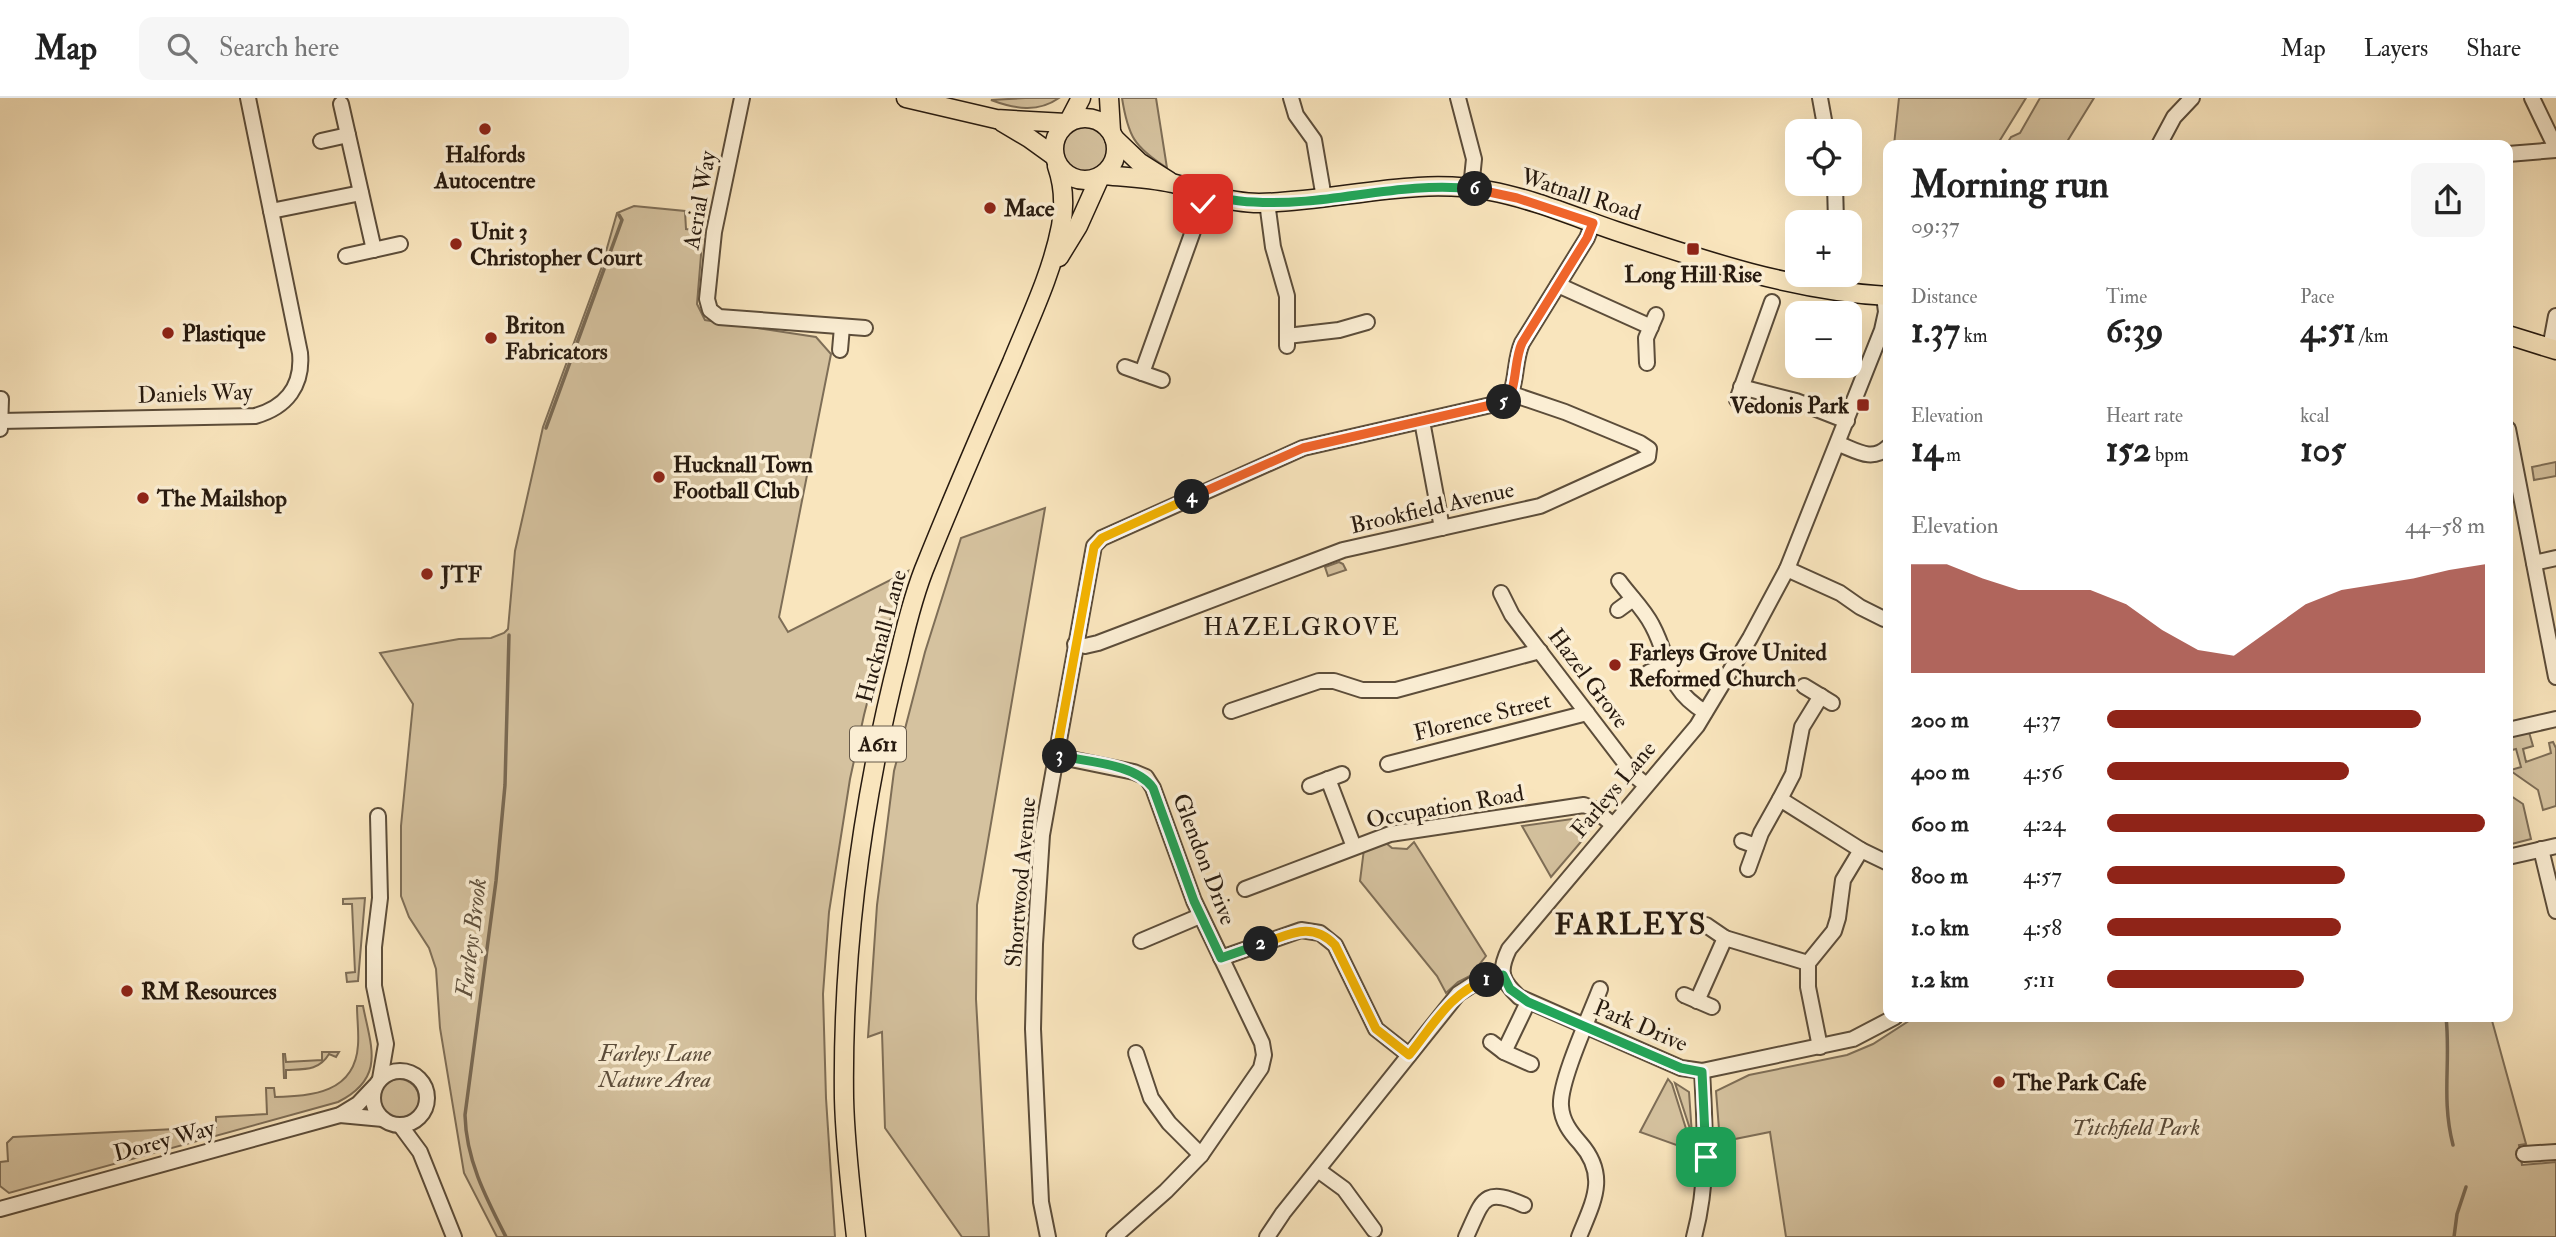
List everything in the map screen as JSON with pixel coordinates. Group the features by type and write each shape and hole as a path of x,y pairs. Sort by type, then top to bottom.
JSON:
{"main road":[{"path":"906,98 996,119 1068,122 1092,119 1103,124 1112,135"},
{"path":"1056,161 1055,137 1068,122 1081,98"},
{"path":"996,119 1029,138 1056,161 1070,178 1089,181 1102,176 1115,160 1109,98"},
{"name":"Watnall Road","path":"1112,135 1139,162 1172,183 1206,195 1267,202 1324,198 1401,187 1471,188 1517,198 1774,280 1785,281"},
{"name":"Hucknall Lane","path":"1047,279 1064,206 1063,186 1056,161"},
{"name":"Watnall Road","path":"1102,176 1172,183"},
{"name":"Hucknall Lane","path":"856,1237 844,1100 845,997 859,847 877,747 900,650 925,566 1047,279 1078,226 1102,176"},
{"name":"Watnall Road","path":"1853,287 1883,295"},
{"path":"2513,337 2553,349"}],"street":[{"name":"Daniels Way","path":"0,421 244,417 265,413 282,402 297,383 301,363 248,98"},
{"name":"Aerial Way","path":"742,98 714,232 707,299 710,310 719,317 842,327"},
{"path":"1290,98 1296,115 1314,139 1324,198"},
{"path":"1458,98 1474,159 1471,188"},
{"path":"1820,98 1824,119"},
{"path":"2162,140 2174,117 2192,98"},
{"path":"2513,154 2556,149 2532,98"},
{"path":"341,104 373,250"},
{"path":"321,141 348,135"},
{"path":"271,211 361,193"},
{"path":"1142,373 1206,195"},
{"path":"1267,202 1273,247 1287,296 1287,341 1367,322"},
{"path":"1512,394 1516,356 1587,238 1593,223"},
{"path":"346,256 400,244"},
{"path":"1558,285 1603,308 1653,321 1645,349 1647,363"},
{"path":"1772,302 1739,394 1796,401 1847,421"},
{"path":"2553,349 2556,316"},
{"name":"Farleys Lane","path":"1503,975 1502,966 1509,949 1696,726 1750,638 1787,569 1839,444 1883,326"},
{"path":"840,350 842,327 865,328"},
{"path":"1125,367 1162,380"},
{"name":"Shortwood Avenue","path":"1048,1237 1041,1202 1033,1029 1042,835 1094,547 1102,538 1303,448 1501,403 1512,394"},
{"name":"Brookfield Avenue","path":"1075,644 1085,646 1098,643 1343,550 1540,506 1648,457 1649,449 1640,443 1512,394"},
{"path":"0,430 1,399"},
{"path":"1422,421 1442,528"},
{"path":"1839,444 1868,456 1876,456 1883,451"},
{"path":"2513,455 2556,677"},
{"path":"2534,563 2556,558"},
{"path":"1787,569 1840,593 1883,620"},
{"path":"1619,581 1652,624 1683,696 1705,712"},
{"name":"Hazel Grove","path":"1501,593 1512,615 1635,776 1646,785"},
{"path":"1618,610 1633,599"},
{"path":"1231,711 1319,681 1334,681 1378,692 1396,690 1540,651"},
{"path":"1649,672 1668,665"},
{"path":"1748,869 1756,846 1793,774 1802,727 1827,700 1804,686"},
{"name":"Florence Street","path":"1388,764 1587,713"},
{"path":"2513,729 2556,719"},
{"name":"Glendon Drive","path":"1056,756 1134,772 1146,777 1153,788 1200,916 1262,1043 1264,1055 1261,1068 1202,1154 1166,1191 1114,1237"},
{"path":"1310,786 1335,776 1353,847"},
{"path":"1780,800 1883,861"},
{"name":"Occupation Road","path":"1245,889 1390,834 1584,805 1594,809 1613,825"},
{"path":"378,816 380,898 374,947 374,986 386,1044 373,1104 383,1119 400,1125 421,1152 454,1237"},
{"path":"1742,841 1756,846"},
{"path":"2513,856 2549,848 2556,911"},
{"path":"1820,1047 1808,987 1808,962 1834,931 1839,918 1843,880 1861,850"},
{"path":"1142,941 1200,916"},
{"path":"1706,925 1725,938 1808,962"},
{"path":"1221,958 1301,930 1320,933 1335,945 1376,1029 1409,1055"},
{"path":"1712,1007 1690,998 1725,938"},
{"path":"1267,1237 1464,989 1503,975"},
{"name":"Park Drive","path":"1503,975 1510,989 1528,1002 1681,1068 1702,1072 1853,1040 1886,1022"},
{"path":"1578,1237 1596,1196 1597,1180 1595,1166 1568,1130 1560,1105 1561,1090 1600,989"},
{"path":"1504,1052 1528,1002"},
{"path":"1491,1042 1504,1052 1531,1064"},
{"path":"386,1044 405,1071 420,1080 425,1088 421,1152"},
{"path":"1136,1053 1151,1098 1169,1123 1202,1154"},
{"path":"378,1083 388,1073 405,1071"},
{"path":"1695,1237 1706,1182 1702,1072"},
{"name":"Dorey Way","path":"0,1209 341,1115 358,1104 378,1083"},
{"path":"400,1125 416,1120 426,1105"},
{"name":"Dorey Way","path":"341,1115 383,1119"},
{"path":"2524,1154 2556,1152"},
{"path":"1318,1170 1344,1189 1374,1230"},
{"path":"1466,1237 1481,1204 1491,1196 1503,1195 1524,1205"}],"green space":[{"path":"1059,98 1035,108 1009,106 991,100"},
{"path":"1122,98 1156,98 1167,168 1147,154 1134,139"},
{"path":"1899,98 2026,98 2000,140 1895,140"},
{"path":"2040,98 2094,98 2068,140 2009,140 2020,133"},
{"path":"1086,124 1103,131 1110,148 1103,165 1086,172 1069,165 1062,148 1069,131"},
{"name":"Farleys Lane Nature Area","path":"634,206 685,211 686,229 703,231 697,304 705,320 816,337 831,354 779,617 788,632 908,571 884,637 864,715 850,779 829,912 823,994 826,1098 835,1237 497,1237 464,1173 440,1028 436,969 429,948 409,917 401,896 401,826 413,704 380,653 459,639 491,638 508,629 515,551 543,427 601,269 617,213"},
{"path":"2556,462 2556,476 2534,480 2532,467"},
{"path":"1045,508 977,905 976,999 989,1237 962,1237 885,1128 882,1032 868,1037 877,905 894,771 925,652 961,538"},
{"path":"1339,562 1346,570 1328,576 1325,567"},
{"path":"2529,732 2533,746 2523,749 2526,762 2551,753 2549,743 2553,742 2556,748 2556,806 2543,810 2538,790 2513,772 2513,769 2521,767 2516,749 2513,750 2513,736"},
{"path":"2513,797 2523,804 2531,839 2513,844"},
{"path":"1579,818 1589,831 1551,877 1522,826"},
{"path":"1414,842 1486,956 1470,976 1446,993 1437,976 1360,881 1364,849 1386,843 1392,848 1407,849"},
{"path":"365,898 358,981 347,982 346,973 355,972 352,904 343,904 343,899"},
{"path":"357,1006 363,1006 372,1060 363,1083 338,1102 9,1193 0,1186 0,1162 8,1161 7,1143 13,1137 216,1127 216,1117 267,1114 266,1088 274,1088 275,1097 317,1093 329,1089 349,1073 355,1061 358,1040"},
{"name":"Titchfield Park","path":"1907,1022 2492,1022 2526,1144 2519,1145 2522,1165 2556,1162 2556,1237 1786,1237 1770,1132 1720,1142 1716,1091 1749,1075 1847,1055 1873,1044"},
{"path":"322,1052 339,1052 336,1057 329,1054 316,1066 286,1070 284,1078 283,1054 286,1062 322,1060"},
{"path":"399,1079 407,1080 413,1085 418,1091 418,1107 413,1113 407,1118 399,1119 391,1118 385,1113 380,1107 379,1099 380,1091 385,1085 391,1080"},
{"path":"1668,1079 1672,1084 1693,1151 1640,1132"},
{"path":"1675,1083 1689,1092 1692,1135"}],"waterway":[{"path":"546,428 622,220 619,215"},
{"name":"Farleys Brook","path":"506,1237 473,1163 465,1115 496,881 505,785 509,635"},
{"path":"2446,1022 2447,1096 2453,1145"},
{"path":"2454,1237 2457,1214 2466,1187"}],"place":[{"name":"Halfords Autocentre","path":"485,129"},
{"name":"Mace","path":"990,208"},
{"name":"Unit 3 Christopher Court","path":"456,244"},
{"name":"Long Hill Rise","path":"1693,249"},
{"name":"Plastique","path":"168,333"},
{"name":"Briton Fabricators","path":"491,338"},
{"name":"Vedonis Park","path":"1863,405"},
{"name":"Hucknall Town Football Club","path":"659,477"},
{"name":"The Mailshop","path":"143,498"},
{"name":"JTF","path":"427,574"},
{"name":"Farleys Grove United Reformed Church","path":"1615,665"},
{"name":"RM Resources","path":"127,991"},
{"name":"The Park Cafe","path":"1999,1082"}],"district":[{"name":"HAZELGROVE","path":"1302,627"},
{"name":"FARLEYS","path":"1631,924"}],"route":[{"path":"1203,204 1206,195 1256,203 1324,198 1401,187 1439,186 1500,193 1593,223 1587,238 1522,343 1516,356 1512,394 1504,402 1303,448 1102,538 1091,555 1056,756 1134,772 1146,777 1153,788 1194,901 1221,958 1301,930 1320,933 1335,945 1376,1029 1409,1055 1458,994 1472,985 1503,975 1510,989 1528,1002 1681,1068 1702,1072 1706,1157"}]}
